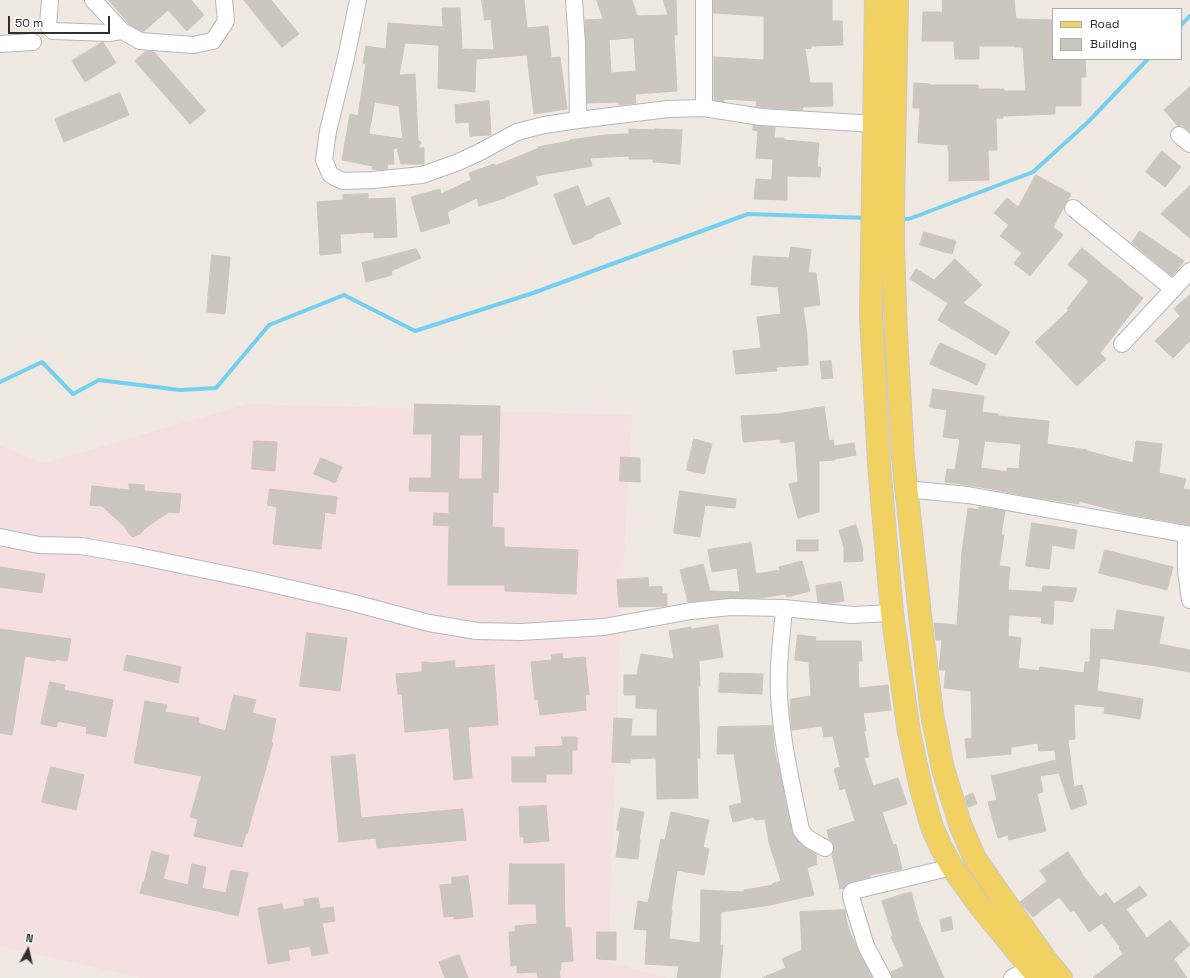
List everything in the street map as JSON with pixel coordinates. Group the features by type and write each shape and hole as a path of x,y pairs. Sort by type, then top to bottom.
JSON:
{"main road":[{"path":"876,0 875,124 883,203"},
{"path":"897,0 883,203 883,248 896,335 903,458 932,714 943,769 960,824 975,859 1045,959 1061,978"},
{"path":"883,248 871,316 879,464 892,613 909,732 921,788 932,828 941,847 952,867 1027,974"}],"street":[{"path":"50,0 48,25 53,31 109,33 122,31"},
{"path":"93,0 122,31 140,41 193,45 213,41 226,21 224,0"},
{"path":"358,0 346,58 328,131 324,160 330,174 343,181 422,175 456,163 517,132 544,125 668,109 704,108 761,117 875,124"},
{"path":"574,0 577,44 578,120"},
{"path":"704,0 704,108"},
{"path":"0,44 33,42"},
{"path":"1073,208 1173,289"},
{"path":"1122,344 1190,270"},
{"path":"906,489 968,495 1188,535 1186,571 1190,600"},
{"path":"0,537 39,546 81,546 141,557 249,579 350,602 429,623 477,631 521,632 604,627 691,611 730,607 784,608 852,615 892,613"},
{"path":"784,608 779,693 784,744 801,830 810,840 825,848"},
{"path":"883,978 866,946 854,911 851,894 853,891 952,867"}],"shaded area":[{"path":"248,404 632,415 621,609 608,962 667,978 142,978 0,946 0,446 45,463"}],"building":[{"path":"109,0 191,0 204,15 187,31 168,10 143,32 130,25"},
{"path":"244,0 271,0 299,34 282,47"},
{"path":"482,0 524,0 527,28 548,26 551,58 560,57 567,109 534,114 527,55 476,59 475,92 438,88 439,45 405,43 399,75 415,74 418,141 421,142 421,144 419,144 419,148 424,148 424,164 401,164 397,148 393,149 394,164 388,164 387,169 372,169 373,166 342,160 350,114 358,116 366,64 363,63 366,46 386,49 388,23 443,27 442,8 460,8 462,49 494,50 491,19 485,20","holes":["375,102 399,106 403,139 369,134"]},
{"path":"597,0 632,0 637,16 668,15 663,0 676,0 677,35 674,35 677,91 635,94 636,103 619,105 619,102 587,103 585,20 603,19","holes":["634,38 636,71 611,73 609,40"]},
{"path":"714,0 832,0 832,21 842,21 843,45 811,46 811,49 805,48 810,83 832,83 833,106 803,107 802,110 756,107 757,101 724,99 724,102 714,100 714,57 764,60 764,16 714,13"},
{"path":"943,0 1014,0 1016,19 1052,20 1052,60 1085,60 1086,77 1081,77 1081,106 1055,106 1055,114 1003,116 1003,118 996,118 997,150 988,150 989,180 949,181 948,145 918,143 920,108 913,108 914,83 930,85 978,85 978,89 1026,91 1023,47 979,46 979,59 955,59 954,41 922,41 923,12 942,12"},
{"path":"103,42 116,63 85,82 72,61"},
{"path":"146,51 154,52 206,111 190,124 135,61"},
{"path":"1190,87 1190,132 1182,125 1178,126 1164,110"},
{"path":"120,93 129,115 64,142 55,119"},
{"path":"489,101 491,135 470,136 469,122 456,123 455,105"},
{"path":"754,125 775,127 774,138 819,143 817,167 821,167 820,177 787,176 787,200 754,199 756,179 772,180 773,159 756,158 758,131 753,130"},
{"path":"629,129 682,130 680,164 653,162 653,159 629,159 629,156 590,158 592,166 535,176 538,184 505,198 479,206 477,198 447,212 450,223 421,232 411,197 440,189 441,194 471,180 469,173 494,164 495,166 539,148 538,147 570,140 605,135 629,134"},
{"path":"1162,151 1181,167 1165,187 1146,172"},
{"path":"1036,175 1071,194 1053,227 1063,235 1030,276 1014,263 1022,253 1000,236 1009,225 994,213 1007,198 1018,207"},
{"path":"578,186 586,207 609,197 621,224 573,245 554,195"},
{"path":"1190,186 1190,238 1161,214"},
{"path":"368,194 368,199 395,198 397,237 374,238 374,232 340,234 341,253 320,255 317,202 343,200 343,195"},
{"path":"1140,231 1184,261 1172,276 1132,243"},
{"path":"924,232 956,241 952,254 920,245"},
{"path":"791,247 811,250 808,273 816,273 820,305 803,307 807,335 808,365 776,367 777,371 736,374 733,351 761,348 757,317 781,314 778,287 751,285 753,256 789,258"},
{"path":"1082,248 1143,298 1100,353 1106,359 1077,386 1035,342 1069,310 1067,309 1089,281 1068,265"},
{"path":"416,249 421,258 391,271 392,275 366,282 362,263"},
{"path":"212,255 230,257 225,314 207,312"},
{"path":"955,259 982,285 963,303 1010,332 996,355 938,320 948,303 910,279 916,269 934,280"},
{"path":"1190,295 1190,341 1173,358 1155,341 1180,316 1174,309"},
{"path":"940,343 986,364 977,385 930,364"},
{"path":"831,361 833,378 822,379 820,362"},
{"path":"933,389 984,396 982,412 998,414 998,416 1049,421 1047,444 1087,450 1133,463 1136,441 1162,444 1159,473 1186,479 1183,489 1190,490 1190,525 1128,514 1079,501 1079,504 945,482 947,469 955,470 960,439 943,437 947,410 930,407","holes":["985,441 1021,444 1019,469 1007,468 1007,472 981,468"]},
{"path":"415,404 500,406 498,493 493,492 492,527 504,528 504,547 578,550 576,594 505,591 505,585 448,585 449,526 433,525 434,513 449,514 449,492 409,491 410,478 431,478 432,434 414,434","holes":["460,435 483,435 482,479 459,479"]},
{"path":"824,407 829,441 833,440 834,446 854,443 856,455 835,460 819,461 819,512 798,518 789,484 798,482 795,441 781,443 780,439 743,442 741,416 777,414"},
{"path":"694,439 712,444 704,474 687,470"},
{"path":"254,441 277,442 275,471 252,469"},
{"path":"621,457 640,458 640,482 620,481"},
{"path":"321,458 342,467 335,483 314,474"},
{"path":"129,484 144,485 144,491 181,494 179,513 169,512 148,526 140,534 132,537 125,527 102,506 90,505 92,486 129,490"},
{"path":"270,489 337,497 335,514 325,512 321,549 273,544 277,507 268,505"},
{"path":"680,491 736,499 735,508 705,505 700,537 674,533"},
{"path":"979,507 1005,511 1001,535 1004,535 999,566 1010,567 1008,590 1042,592 1043,586 1077,588 1073,602 1054,600 1053,624 1041,623 1042,617 1009,615 1008,636 1021,638 1018,668 1039,671 1040,667 1084,673 1085,662 1090,662 1091,629 1114,630 1117,610 1164,617 1159,644 1190,650 1190,672 1100,658 1097,691 1143,699 1140,719 1104,713 1105,707 1074,704 1075,739 1068,740 1074,787 1082,785 1087,804 1071,810 1059,773 1040,776 1043,792 1037,794 1046,831 1009,840 1008,835 998,838 988,802 997,800 991,776 1056,760 1055,750 1039,751 1038,743 1011,747 1011,754 967,758 965,739 972,738 971,691 944,688 946,670 939,670 942,640 936,640 934,623 957,625 962,552 968,508 979,510"},
{"path":"1032,523 1077,530 1074,549 1052,545 1049,569 1026,566"},
{"path":"856,525 862,546 863,561 844,562 844,547 839,531"},
{"path":"797,540 818,540 818,551 797,551"},
{"path":"751,543 756,574 780,570 779,567 802,561 810,591 787,597 786,594 759,598 730,598 688,602 680,570 703,564 710,591 740,592 737,568 712,572 708,550"},
{"path":"1105,550 1173,567 1167,590 1099,573"},
{"path":"0,567 45,574 42,593 0,587"},
{"path":"648,578 649,587 662,586 662,594 667,594 667,606 619,607 617,580"},
{"path":"841,582 844,601 830,603 818,602 816,586"},
{"path":"718,625 723,657 699,661 700,686 698,686 700,758 697,758 698,798 657,799 656,758 630,759 630,763 612,762 614,718 632,719 631,736 657,736 657,709 636,708 636,695 624,695 624,675 637,675 641,654 674,659 669,631 691,627 691,629"},
{"path":"0,629 71,639 67,661 56,659 55,661 25,656 12,735 0,733"},
{"path":"307,633 347,638 340,691 300,686"},
{"path":"798,635 816,637 815,641 861,641 862,661 858,661 859,688 888,685 891,710 863,713 866,731 864,731 869,757 864,758 873,786 898,778 907,804 882,812 893,845 896,844 902,869 870,875 870,877 851,882 844,888 840,889 832,854 834,847 833,843 829,839 827,830 855,821 845,788 840,790 834,769 840,767 833,736 824,737 822,726 792,730 790,710 791,699 811,696 809,662 795,660"},
{"path":"562,654 563,659 585,657 589,694 585,695 586,710 540,715 538,699 535,700 531,662 552,660 551,655"},
{"path":"127,655 181,667 178,683 124,670"},
{"path":"455,661 455,668 494,665 498,725 468,727 472,778 454,780 449,728 405,732 402,694 398,694 396,674 422,672 422,662 434,663"},
{"path":"720,673 763,674 762,694 719,692"},
{"path":"50,682 65,685 64,690 113,700 106,737 86,733 87,727 58,721 56,727 41,724"},
{"path":"234,695 256,700 252,713 276,719 271,743 273,743 242,847 194,836 198,819 190,817 202,776 134,763 145,701 167,705 165,712 199,718 198,723 225,731"},
{"path":"772,726 777,763 792,832 800,843 816,854 817,864 807,868 814,895 770,905 721,912 720,945 723,945 720,978 677,978 679,966 645,964 647,930 634,929 638,901 648,903 661,839 665,840 671,812 709,820 703,847 709,849 704,875 677,870 671,910 669,939 700,943 701,890 744,892 744,890 773,885 772,884 781,881 769,842 765,819 755,820 754,817 733,822 729,806 742,803 734,754 717,754 718,727"},
{"path":"562,737 577,737 577,750 572,750 572,774 546,774 546,782 512,782 512,757 536,757 535,747 563,746"},
{"path":"355,755 361,818 463,809 466,840 377,848 376,838 339,842 331,757"},
{"path":"51,767 84,775 76,810 42,802"},
{"path":"973,793 977,804 968,807 965,797"},
{"path":"546,806 549,841 524,843 524,837 520,837 519,807"},
{"path":"621,808 644,812 639,839 638,859 616,857 620,830 617,830"},
{"path":"152,851 169,856 163,879 188,885 192,864 206,867 202,888 226,893 231,870 248,873 238,916 140,893"},
{"path":"1068,852 1081,873 1100,897 1106,893 1114,904 1140,886 1147,895 1126,909 1147,938 1170,920 1190,945 1174,959 1187,978 1093,978 1123,954 1119,948 1120,947 1102,923 1089,932 1074,910 1071,912 1059,897 1033,917 1020,902 1047,881 1040,871"},
{"path":"510,864 564,864 565,928 571,928 573,961 561,962 561,970 559,970 560,978 538,978 537,972 517,973 517,965 511,966 509,932 515,932 515,926 537,924 536,904 509,904"},
{"path":"468,876 473,917 454,919 454,916 444,917 440,885 452,884 452,878"},
{"path":"911,892 919,921 944,978 892,978 891,972 904,966 891,937 893,936 882,901"},
{"path":"318,898 320,909 333,907 335,921 322,923 328,953 312,956 310,946 288,950 290,960 268,964 258,908 282,904 283,910 305,906 304,900"},
{"path":"845,910 849,930 872,978 762,978 786,968 782,959 802,950 800,912"},
{"path":"951,917 953,929 942,932 940,920"},
{"path":"597,932 616,932 616,960 597,959"},
{"path":"459,955 468,978 445,978 439,962"}],"waterway":[{"path":"1182,24 1190,16"},
{"path":"900,219 909,219 1033,172 1089,121 1147,60"},
{"path":"0,382 42,362 73,394 99,380 180,390 216,388 269,325 344,295 415,331 533,293 748,214 867,218"}]}
